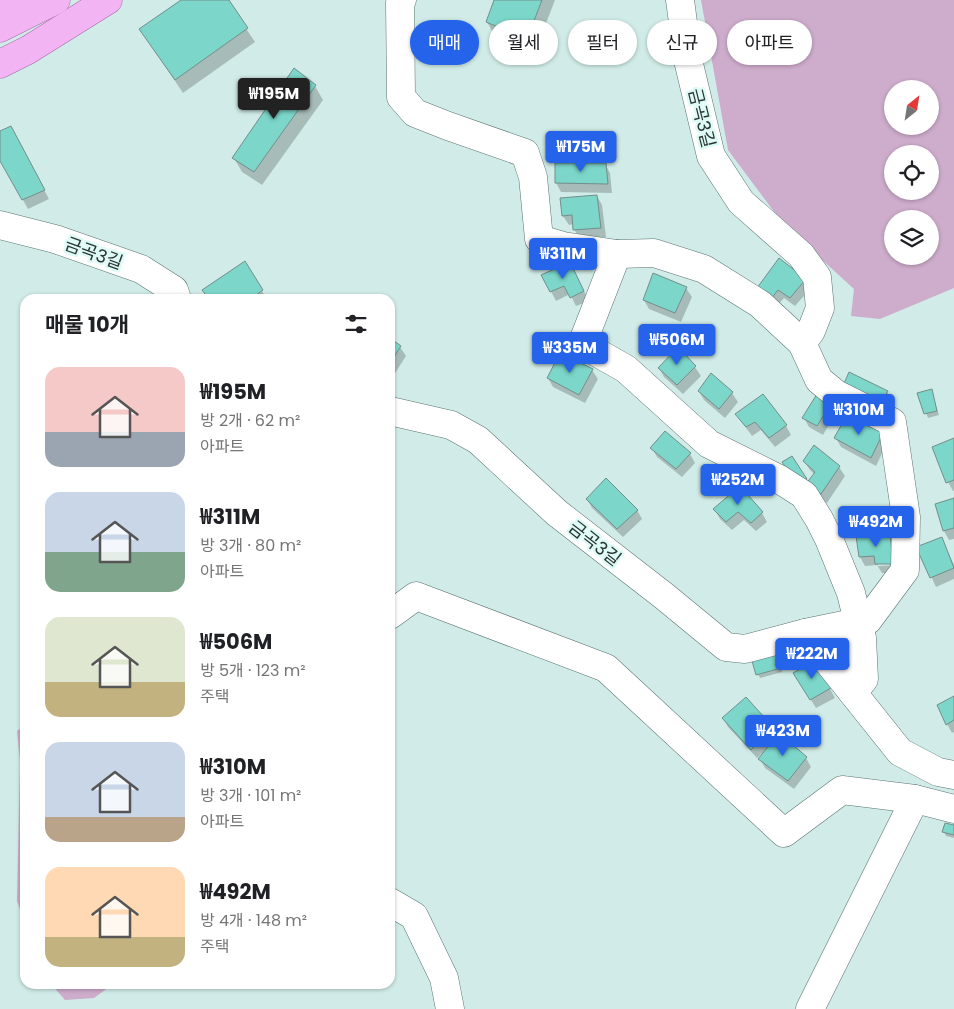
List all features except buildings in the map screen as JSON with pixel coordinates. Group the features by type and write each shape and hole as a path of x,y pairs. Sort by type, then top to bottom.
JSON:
{"main road":[{"path":"0,5 11,0"},
{"path":"0,28 56,0"},
{"path":"0,64 28,50 108,0"}],"lane":[{"name":"금곡3길","path":"395,412 451,425 478,440 557,514 664,596 726,647 745,649 805,633 868,620 905,570 906,517 892,422 836,394 819,380 802,343 760,304 704,270 654,253 617,254 563,246 539,239 533,176 525,153 416,113 400,96 400,3 402,0"},
{"name":"금곡3길","path":"680,0 688,60 711,156 741,202 801,255 817,277 820,308 811,331 802,343"},
{"name":"금곡3길","path":"0,224 55,239 141,269 174,290 175,294"},
{"path":"617,254 582,344 626,369 709,444 779,479 804,496 829,539 851,593 862,638 864,679 854,693"},
{"path":"395,612 416,596 606,668 784,833 842,790 915,799 954,809"},
{"path":"805,633 900,752 938,772 954,775"},
{"path":"810,1009 915,799"},
{"path":"395,905 414,916 444,978 450,1009"}],"shaded area":[{"path":"701,0 954,0 954,288 880,319 851,316 854,289 784,225 728,150 713,65 717,65 717,20 705,20"},
{"path":"20,729 20,762 17,731"},
{"path":"20,762 20,910 17,901"},
{"path":"55,989 106,989 94,998 65,1000"}]}
